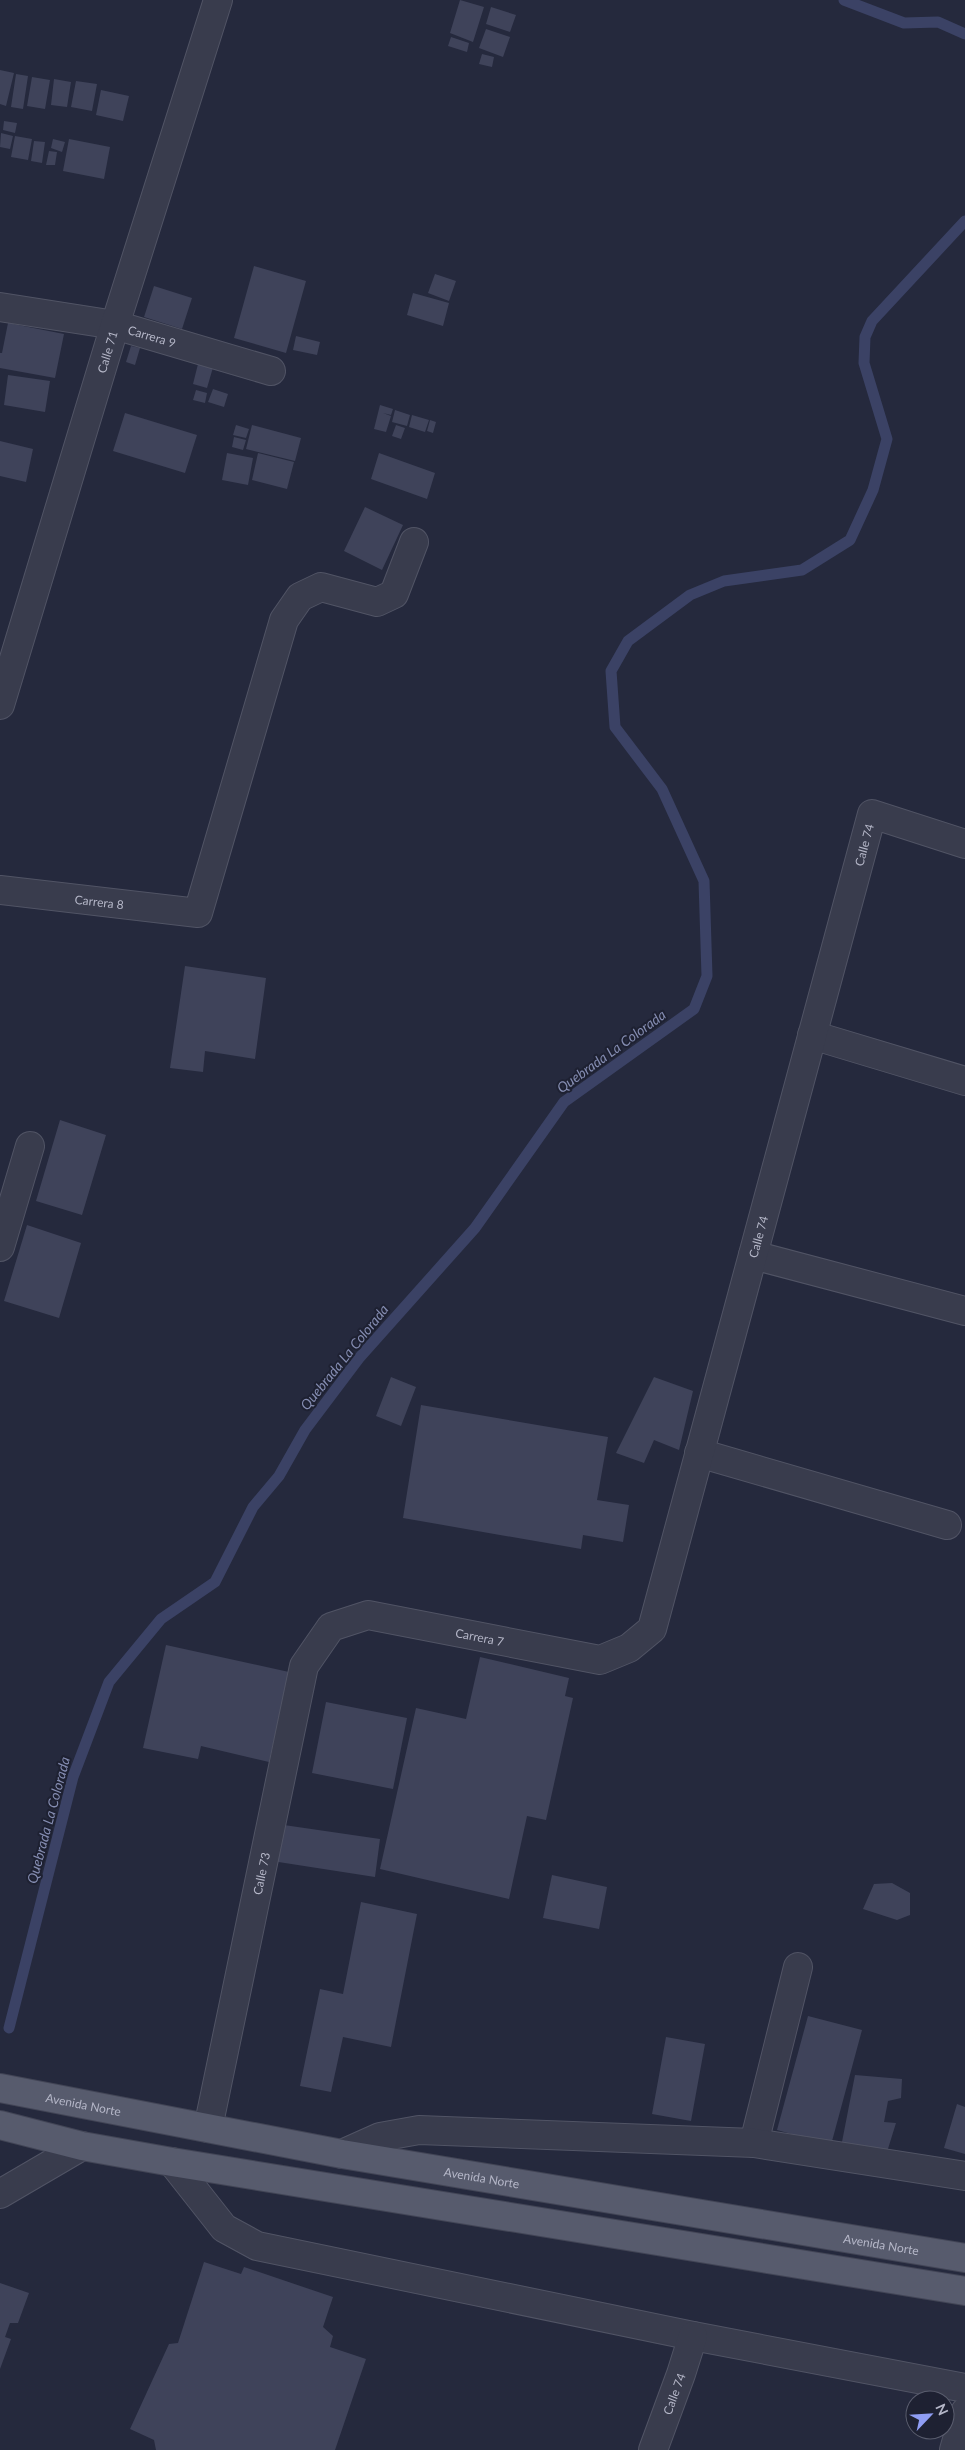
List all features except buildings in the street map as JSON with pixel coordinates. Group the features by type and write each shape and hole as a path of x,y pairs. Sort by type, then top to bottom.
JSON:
{"main road":[{"name":"Avenida Norte","path":"0,2088 342,2154 965,2258"},
{"path":"0,2125 82,2146 172,2162 965,2291"}],"street":[{"name":"Calle 71","path":"0,705 115,325 218,0"},
{"name":"Carrera 9","path":"0,307 115,325 271,371"},
{"name":"Carrera 8","path":"0,890 198,912 284,620 300,597 321,587 378,602 394,594 414,542"},
{"name":"Calle 74","path":"629,1648 652,1629 872,814 965,844"},
{"path":"812,1035 965,1081"},
{"path":"0,1247 30,1146"},
{"path":"752,1255 965,1311"},
{"path":"699,1453 947,1525"},
{"name":"Carrera 7","path":"331,1627 368,1615 600,1660 629,1648"},
{"name":"Calle 73","path":"208,2128 304,1666 331,1627"},
{"path":"754,2143 798,1967"},
{"path":"342,2154 380,2137 419,2130 754,2143 965,2176"},
{"path":"0,2194 82,2146"},
{"path":"172,2162 224,2228 257,2246 693,2336 965,2388"},
{"name":"Calle 74","path":"653,2450 693,2336"},
{"path":"954,2450 965,2412"}],"waterway":[{"name":"Quebrada La Colorada","path":"844,0 904,23 938,22 965,34"},
{"name":"Quebrada La Colorada","path":"9,2028 73,1777 109,1682 161,1619 215,1582 253,1507 279,1476 305,1430 360,1357 475,1228 564,1102 694,1009 707,976 704,881 662,789 615,727 611,671 628,641 690,595 724,581 802,570 850,540 873,490 887,439 864,363 865,337 872,321 965,221"}]}
